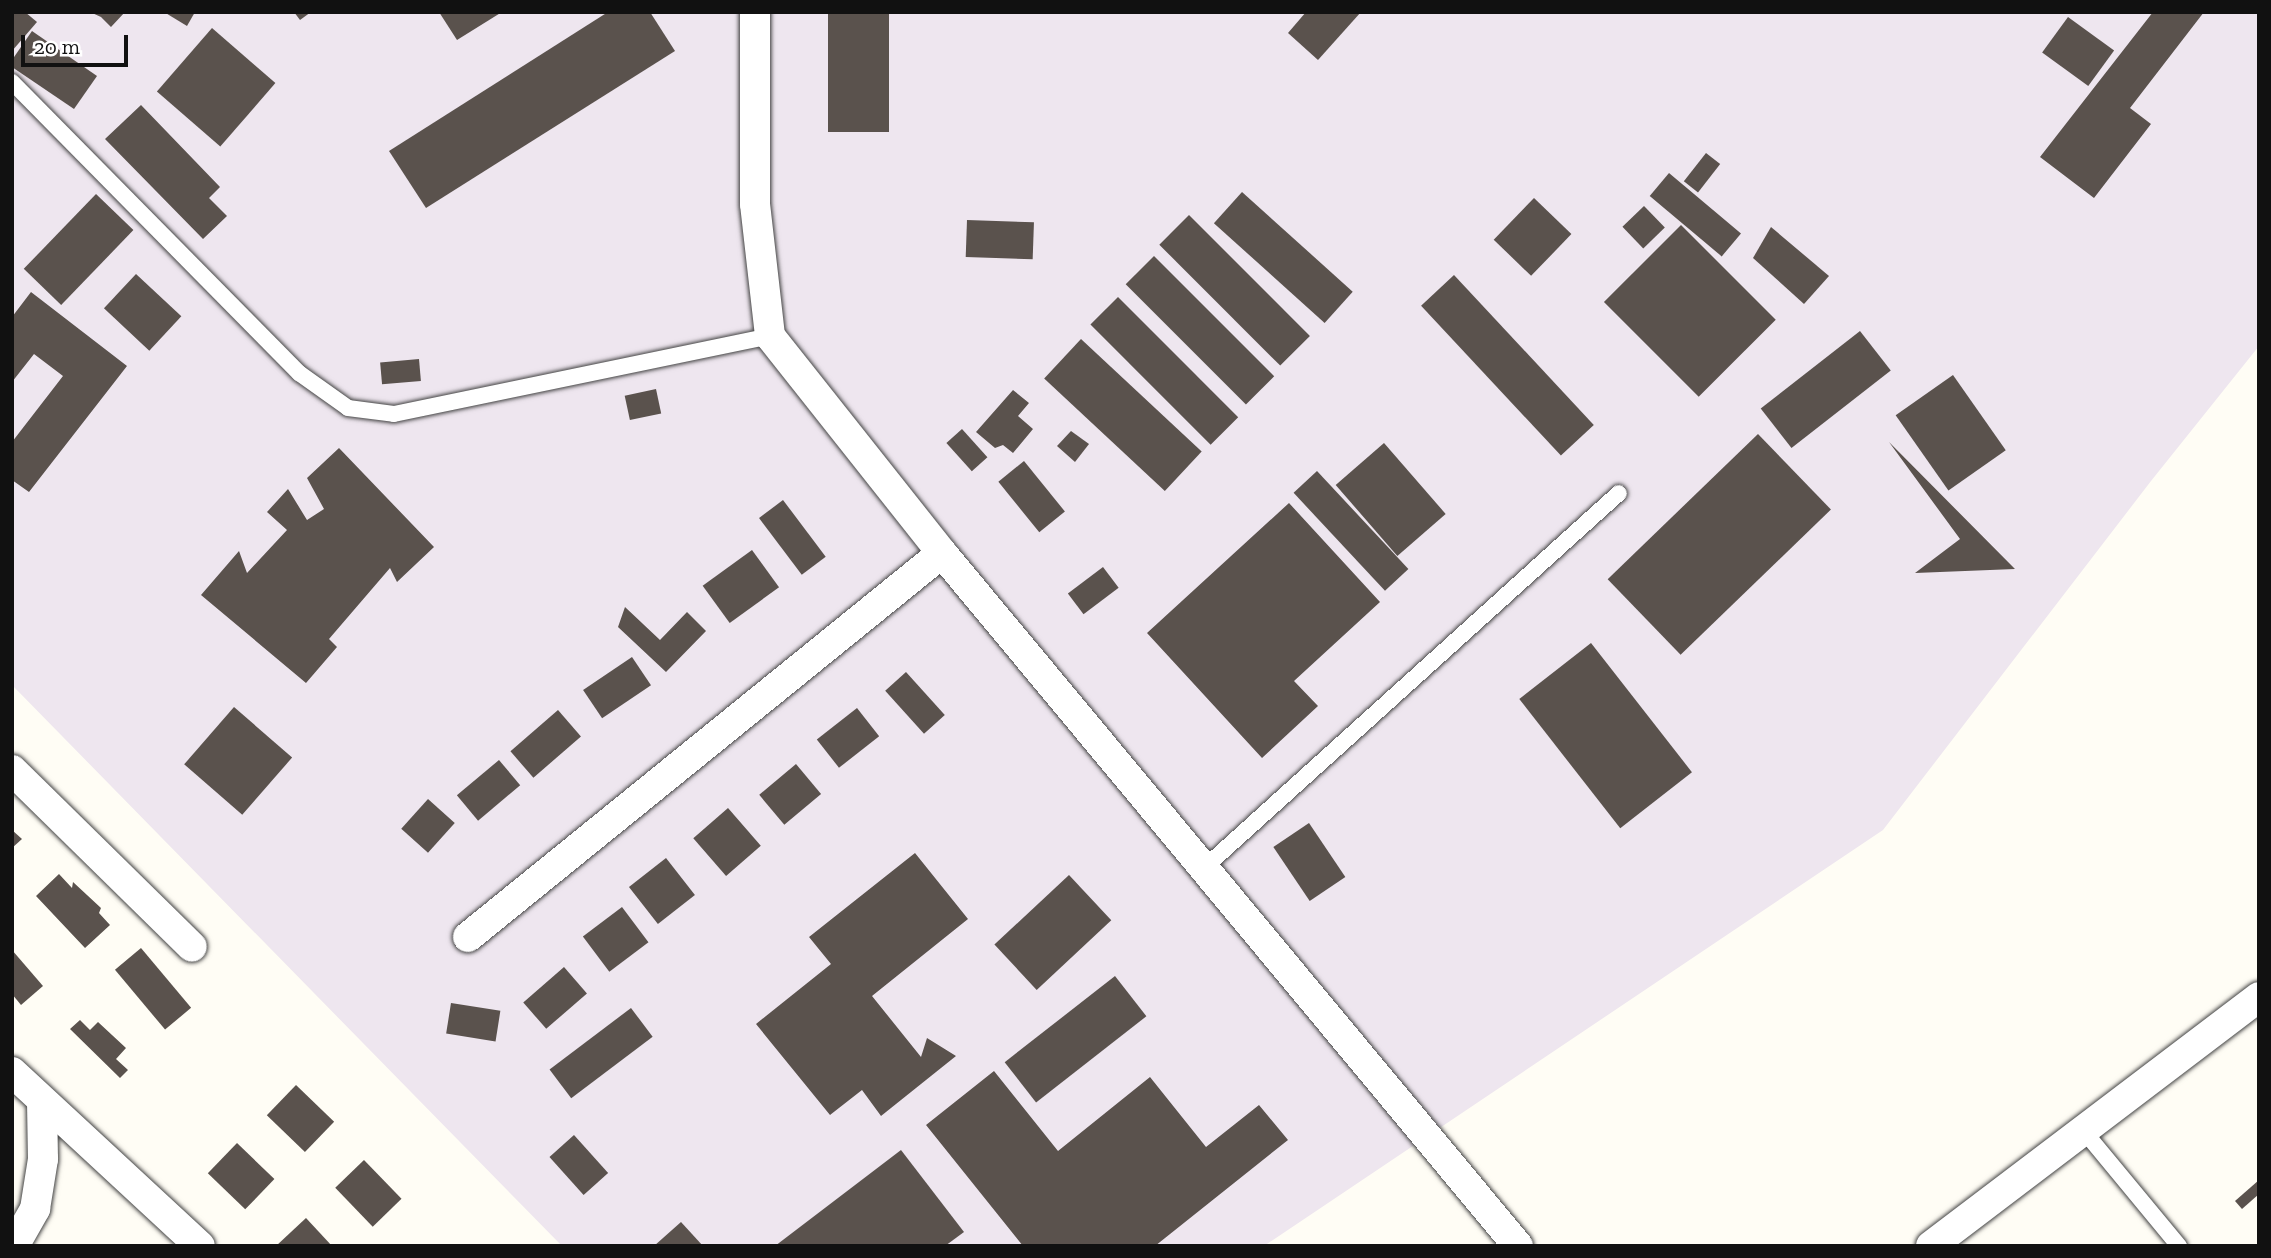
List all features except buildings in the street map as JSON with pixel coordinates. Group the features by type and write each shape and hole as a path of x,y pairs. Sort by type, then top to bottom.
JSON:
{"street":[{"path":"755,12 755,204 770,336 942,553 1518,1246"},
{"path":"468,937 942,553"},
{"path":"12,770 192,947"},
{"path":"1931,1246 2259,997"},
{"path":"12,1072 200,1246"},
{"path":"14,1246 35,1209 43,1159 42,1102"}],"lane":[{"path":"12,82 299,373 348,408 394,414 770,336"},
{"path":"1204,867 1619,493"},
{"path":"2083,1130 2179,1246"}],"shaded area":[{"path":"12,12 2259,12 2259,346 2151,481 1883,830 1264,1246 562,1246 12,685"}]}
